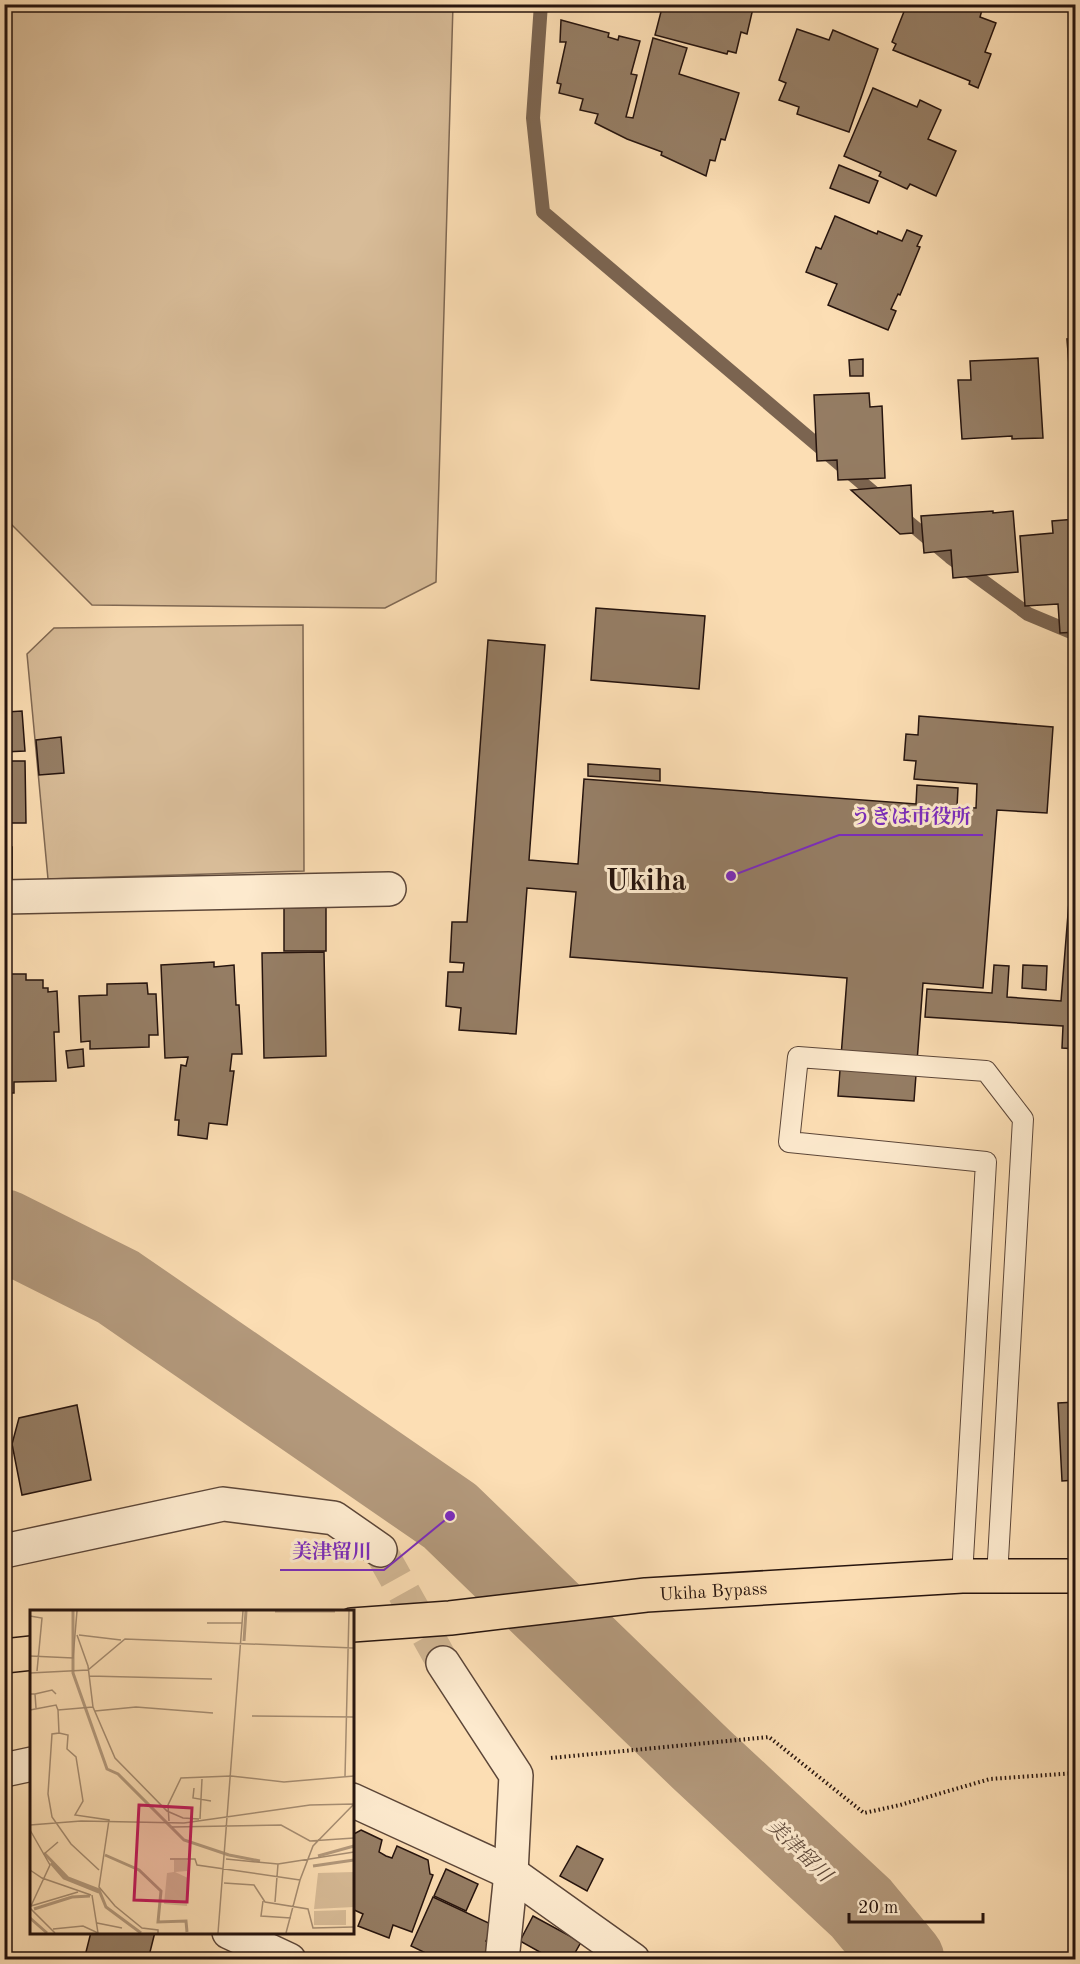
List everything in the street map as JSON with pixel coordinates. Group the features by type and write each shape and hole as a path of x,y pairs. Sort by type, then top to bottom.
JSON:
{"highway":[{"name":"Ukiha Bypass","path":"354,1625 450,1618 646,1595 962,1576 1076,1576"},
{"path":"4,1656 30,1653"}],"street":[{"path":"4,897 389,888"},
{"path":"4,1551 223,1504 334,1518 380,1550"},
{"path":"442,1663 516,1775 511,1873 502,1959"},
{"path":"354,1801 511,1873 633,1959"},
{"path":"233,1934 289,1959"}],"lane":[{"path":"962,1576 986,1162 789,1142 798,1057 986,1071 1023,1119 997,1577"}],"path":[{"path":"546,1759 769,1737 864,1813 990,1779 1076,1773"}],"shaded area":[{"path":"4,5 453,5 436,582 385,608 92,605 5,518"},
{"path":"303,625 304,871 48,879 27,654 54,628"}],"building":[{"path":"663,4 754,4 747,34 741,32 736,53 728,51 727,54 655,35"},
{"path":"907,4 968,4 982,10 980,17 996,23 985,52 991,54 978,88 969,84 970,81 893,50 896,44 892,42"},
{"path":"561,20 609,33 608,37 618,40 619,36 640,41 631,74 637,75 626,117 633,118 653,38 687,48 679,74 739,93 725,140 721,139 715,161 710,160 706,176 661,155 662,152 627,139 595,123 598,114 580,110 583,99 559,93 561,84 557,83 566,42 560,42"},
{"path":"797,29 829,40 833,30 878,49 849,132 797,114 799,107 779,100 786,83 779,80"},
{"path":"873,88 917,107 920,100 941,110 928,139 956,151 936,196 910,184 907,189 879,176 881,172 844,156"},
{"path":"839,165 878,181 869,203 830,188"},
{"path":"835,216 877,234 878,231 902,241 907,230 922,236 917,246 920,247 900,295 898,294 891,309 896,311 888,330 828,305 837,284 806,272 816,247 821,249"},
{"path":"1076,338 1076,391 1071,392 1067,339"},
{"path":"1038,358 1043,438 1012,439 1012,436 962,439 958,380 971,380 970,361"},
{"path":"863,359 863,376 850,376 849,360"},
{"path":"869,393 870,407 882,406 885,478 838,480 837,460 817,461 814,395"},
{"path":"911,485 913,533 900,534 851,490"},
{"path":"993,511 993,513 1013,511 1018,572 953,578 951,550 924,553 921,516"},
{"path":"1076,519 1076,632 1060,633 1058,604 1025,606 1020,536 1053,533 1052,521"},
{"path":"596,608 705,616 699,689 591,680"},
{"path":"488,640 545,645 529,860 578,864 584,779 916,804 917,785 958,788 957,807 976,808 977,784 914,779 916,761 904,760 906,734 918,735 919,716 1053,727 1047,813 997,810 983,988 923,983 914,1101 838,1096 847,978 570,957 576,892 527,888 516,1034 459,1030 461,1008 446,1006 448,972 463,972 464,963 450,962 452,922 467,922"},
{"path":"4,701 6,712 22,711 25,751 4,752"},
{"path":"61,737 64,773 39,775 36,740"},
{"path":"4,761 25,761 26,823 4,823"},
{"path":"588,764 660,769 660,781 588,776"},
{"path":"9,833 10,847 12,847 12,879 4,878 4,834"},
{"path":"1071,877 1076,878 1076,1049 1062,1048 1063,1026 925,1017 927,989 992,993 994,965 1009,966 1007,997 1061,1001"},
{"path":"326,907 326,951 284,951 284,908"},
{"path":"324,952 326,1056 264,1058 262,953"},
{"path":"214,962 214,967 234,965 242,1054 232,1054 230,1071 234,1071 227,1125 209,1123 207,1139 178,1135 179,1120 175,1120 181,1065 186,1066 188,1057 165,1058 161,965"},
{"path":"1023,965 1047,966 1046,990 1022,988"},
{"path":"4,974 26,974 26,980 43,980 43,988 48,988 48,992 57,991 59,1032 54,1032 56,1081 14,1082 14,1093 4,1093 4,1041 7,1041 6,1026 4,1026"},
{"path":"147,983 148,994 156,994 158,1035 149,1035 149,1047 90,1049 90,1041 81,1042 79,996 107,995 107,984"},
{"path":"83,1049 84,1066 68,1068 66,1051"},
{"path":"1076,1402 1076,1480 1062,1481 1058,1403"},
{"path":"77,1405 91,1480 22,1495 12,1444 19,1418"},
{"path":"361,1830 382,1840 379,1852 386,1856 392,1858 397,1846 428,1860 430,1874 433,1875 412,1932 393,1925 389,1938 358,1926 363,1914 354,1910 354,1834"},
{"path":"577,1846 603,1859 587,1891 560,1876"},
{"path":"446,1869 478,1884 466,1911 434,1896"},
{"path":"433,1897 493,1925 486,1941 491,1943 484,1960 440,1960 411,1946"},
{"path":"533,1916 581,1942 571,1960 554,1960 520,1941"},
{"path":"90,1934 154,1934 148,1960 84,1960"}],"waterway":[{"path":"541,4 533,118 543,212 881,499"},
{"path":"900,515 950,557 1028,614 1076,634"},
{"name":"美津留川","path":"4,1230 118,1287 450,1516 702,1760 861,1908 904,1960"}],"tunnel":[{"path":"380,1550 443,1663"}],"place":[{"name":"うきは市役所","path":"731,876"},
{"name":"美津留川","path":"450,1516"}],"district":[{"name":"Ukiha","path":"646,880"}]}
